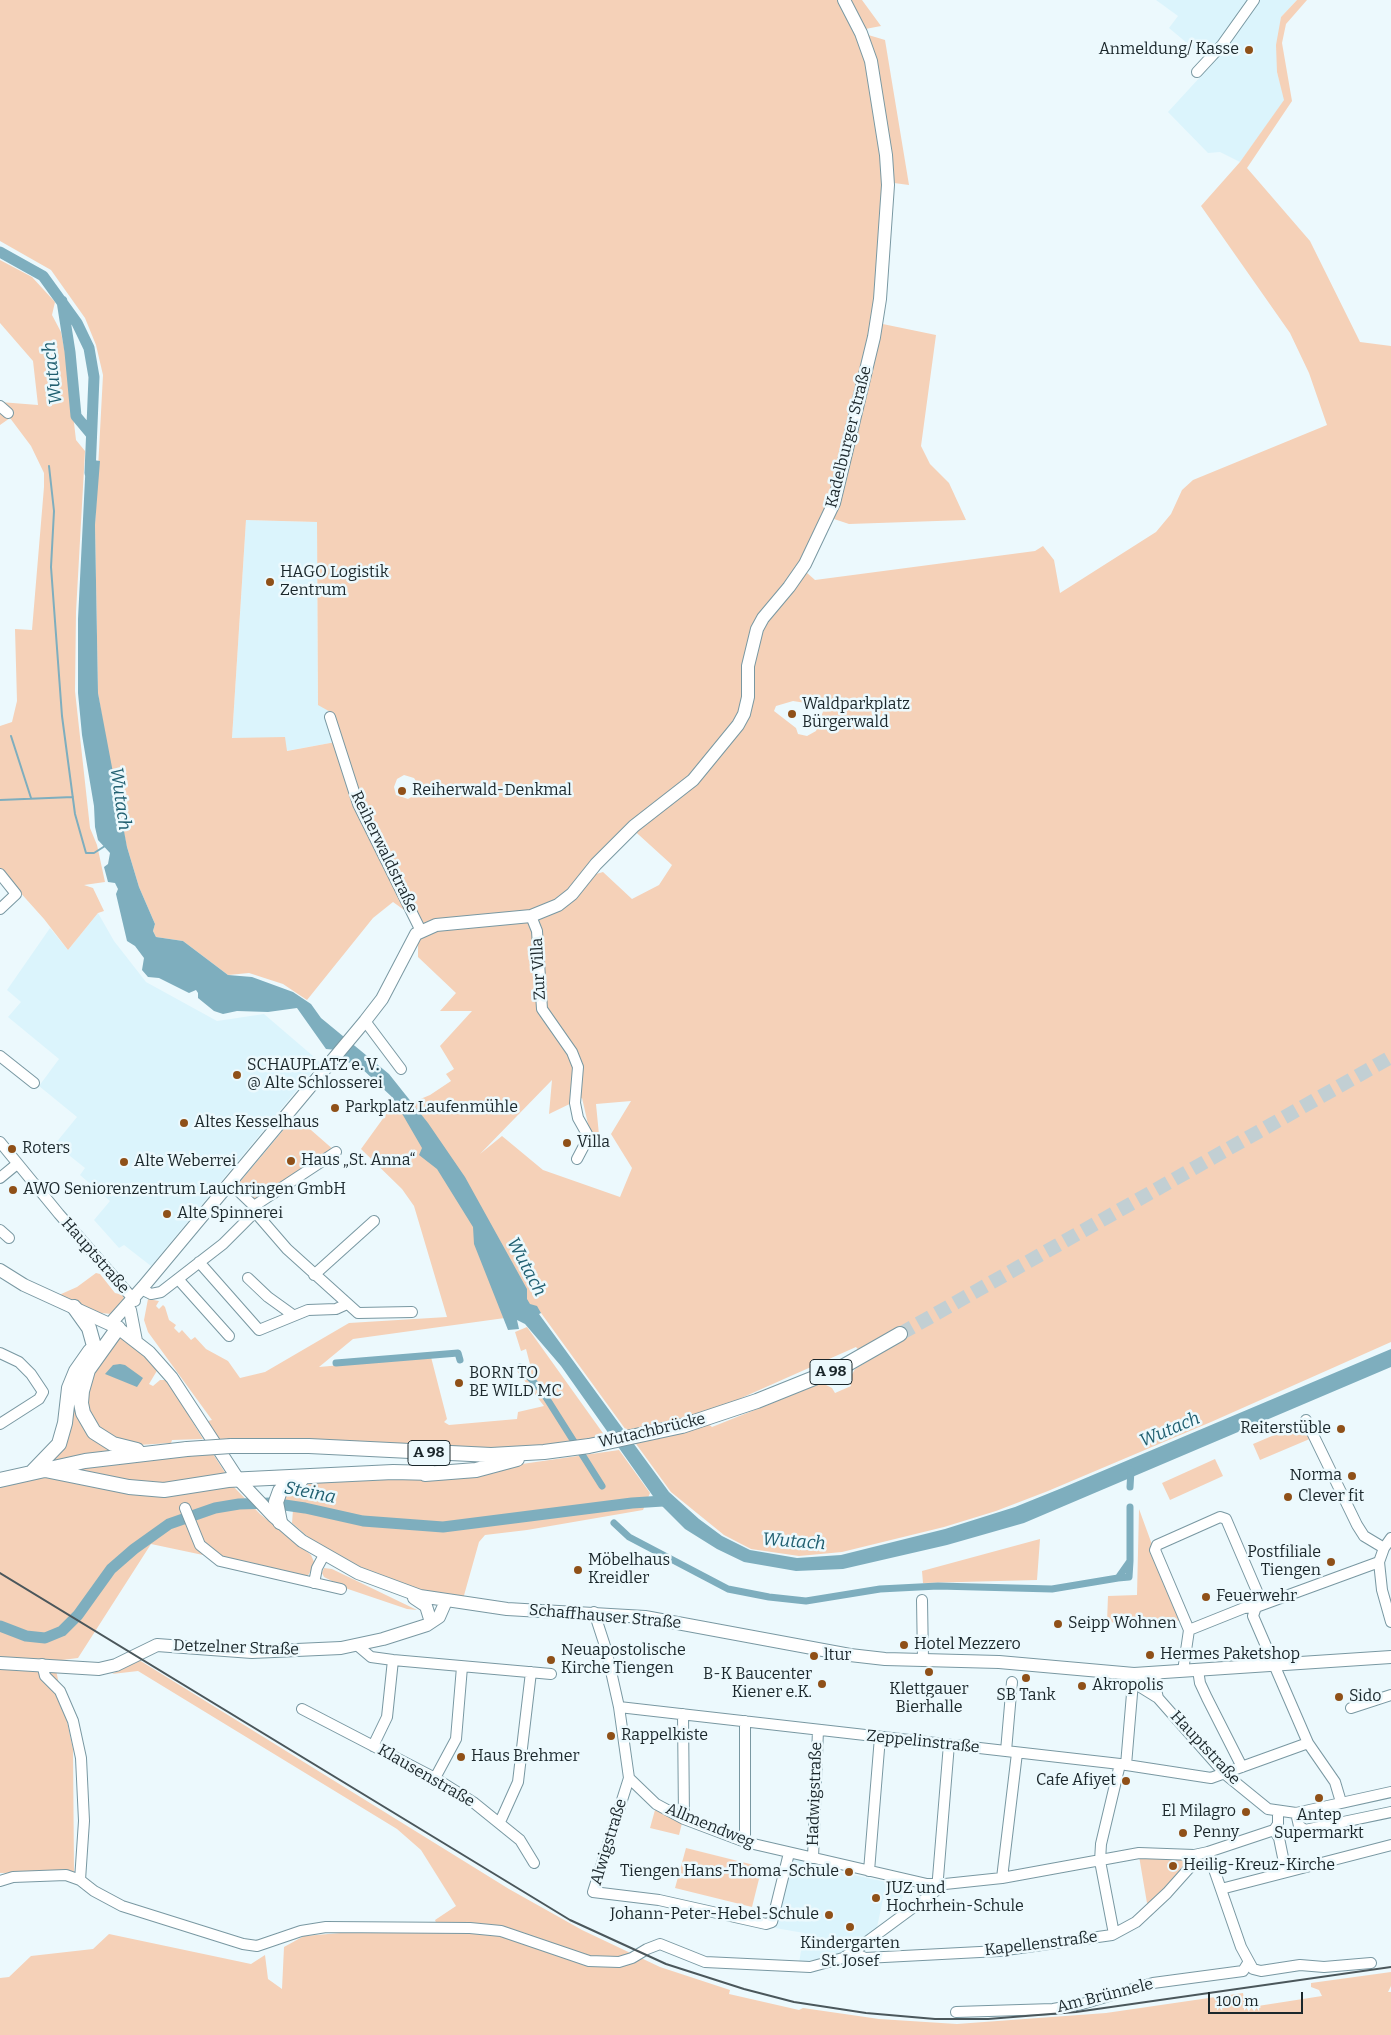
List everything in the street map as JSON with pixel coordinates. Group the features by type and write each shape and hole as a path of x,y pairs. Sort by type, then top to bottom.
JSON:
{"highway":[{"path":"74,1307 89,1328 94,1346"},
{"path":"31,1473 59,1444 65,1423 67,1397 71,1380 94,1346 114,1326"},
{"path":"114,1326 84,1380 81,1403 83,1413 94,1432 103,1439 113,1444 147,1452"},
{"name":"Wutachbrücke","path":"544,1452 646,1435 682,1426 758,1402 844,1366 900,1334"},
{"name":"A 98","path":"0,1480 147,1452 252,1445 491,1455 544,1452"},
{"path":"278,1518 276,1502 280,1490 288,1483 301,1480 476,1470 544,1452"},
{"path":"45,1470 148,1490 184,1488 238,1479 393,1472 434,1473"}],"main road":[{"name":"Kadelburger Straße","path":"421,931 436,925 531,916 558,905 572,894 596,864 634,826 693,780 738,725 744,714 748,697 748,666 758,629 763,618 805,564 834,503 877,318 884,259 889,180 870,61 861,33 844,0"},
{"path":"114,1326 365,1021 382,999 416,934 421,931"},
{"name":"Schaffhauser Straße","path":"0,1270 24,1285 114,1326 136,1341 172,1378 238,1479 302,1541 358,1574 403,1591 440,1601 506,1608 594,1612 664,1620 858,1656 999,1662 1115,1673 1156,1673 1391,1657"},
{"path":"134,1300 136,1341"},
{"path":"403,1591 426,1606 429,1622"},
{"path":"429,1622 440,1601"},
{"name":"Detzelner Straße","path":"0,1663 42,1664 99,1669 116,1665 148,1648 163,1645 252,1652 325,1650 358,1646 429,1622"}],"street":[{"path":"1196,72 1222,45 1254,0"},
{"name":"Reiherwaldstraße","path":"330,716 358,804 421,931"},
{"path":"0,874 16,894 0,909"},
{"name":"Zur Villa","path":"531,916 537,930 542,1009 572,1052 578,1067 575,1103 578,1118 587,1134 587,1140 577,1159"},
{"path":"365,1021 400,1069"},
{"path":"0,1056 34,1083"},
{"name":"Hauptstraße","path":"0,1142 134,1300"},
{"path":"134,1300 146,1293 156,1294 178,1279 222,1244 255,1209 336,1152"},
{"path":"0,1178 17,1164"},
{"path":"230,1183 255,1209 288,1249 314,1275 358,1313 412,1312"},
{"path":"314,1275 374,1221"},
{"path":"0,1230 8,1238"},
{"path":"199,1262 259,1330 308,1310 336,1309 347,1304"},
{"path":"248,1278 268,1297 293,1315"},
{"path":"178,1279 229,1336"},
{"path":"0,1353 19,1362 31,1374 43,1392 39,1399 0,1424"},
{"path":"1306,1420 1357,1525 1364,1536 1384,1548"},
{"path":"185,1508 192,1530 200,1545 220,1561 341,1589"},
{"path":"1183,1671 1189,1630 1155,1550 1157,1544 1220,1517 1226,1519 1259,1605 1253,1616 1308,1743 1335,1782 1341,1802"},
{"path":"1390,1618 1382,1590 1379,1562 1384,1548 1391,1538"},
{"path":"314,1583 317,1568 324,1555"},
{"path":"1189,1630 1244,1608 1259,1605 1379,1562"},
{"path":"922,1600 923,1660"},
{"path":"594,1612 606,1649 619,1707 629,1778"},
{"path":"358,1646 371,1657 551,1674"},
{"path":"373,1746 387,1717 393,1660"},
{"path":"42,1664 44,1676 60,1690 73,1721 81,1758 84,1821 80,1880"},
{"path":"435,1778 456,1739 462,1667"},
{"path":"1198,1670 1200,1683 1206,1698 1242,1767"},
{"path":"500,1822 518,1782 531,1672"},
{"path":"1115,1673 1158,1698"},
{"name":"Hauptstraße","path":"1156,1673 1155,1686 1158,1698 1225,1774 1268,1809 1278,1812 1296,1813 1391,1792"},
{"path":"1006,1751 1012,1682"},
{"path":"1114,1934 1100,1861 1101,1844 1123,1765 1133,1682"},
{"path":"1351,1708 1391,1695"},
{"name":"Zeppelinstraße","path":"619,1707 949,1744 1123,1765 1211,1778 1308,1743"},
{"name":"Klausenstraße","path":"302,1709 435,1778 500,1822 520,1840 534,1863"},
{"path":"683,1714 684,1819"},
{"path":"745,1721 745,1842"},
{"name":"Hadwigstraße","path":"813,1858 818,1730"},
{"path":"869,1871 880,1737"},
{"path":"0,1881 13,1878 66,1875 80,1880 94,1891 122,1906 250,1945 262,1945 301,1931 326,1927 470,1928 501,1931 589,1960 619,1962 660,1944 705,1962 810,1968 843,1958 853,1952 937,1890 949,1744"},
{"path":"1002,1878 1017,1753"},
{"name":"Allmendweg","path":"629,1778 656,1804 684,1819 745,1842 938,1885 1002,1878 1139,1853 1194,1855 1274,1830"},
{"name":"Alwigstraße","path":"629,1778 593,1892 659,1900 766,1924 772,1922 790,1853"},
{"path":"1278,1812 1278,1824 1274,1830 1279,1838 1286,1872"},
{"path":"1296,1813 1300,1826 1305,1830 1389,1813"},
{"path":"1221,1889 1391,1846"},
{"path":"1208,1852 1240,1947 1253,1969 1261,1971 1300,1965 1324,1967 1371,1963"},
{"name":"Kapellenstraße","path":"853,1952 865,1958 999,1951 1114,1934 1136,1922 1167,1893 1192,1866 1194,1855"},
{"name":"Am Brünnele","path":"956,2012 1063,2008 1153,1984 1243,1972 1248,1963"}],"shaded area":[{"path":"0,0 862,0 881,26 855,31 864,55 884,169 873,322 936,335 921,446 930,464 949,483 966,520 849,524 831,518 806,572 815,580 1035,551 1043,546 1054,560 1060,593 1156,532 1171,514 1182,490 1193,480 1327,425 1309,373 1290,333 1201,206 1240,162 1284,100 1277,72 1276,45 1281,17 1297,0 1307,0 1286,24 1282,43 1292,101 1247,168 1310,241 1360,342 1391,346 1391,1342 1211,1422 996,1511 944,1527 842,1552 799,1556 751,1549 724,1535 671,1492 541,1313 353,1339 319,1367 431,1357 447,1419 444,1422 449,1425 517,1419 518,1412 544,1406 517,1371 531,1368 526,1349 521,1351 515,1332 527,1327 605,1436 507,1450 261,1438 218,1439 208,1421 212,1420 148,1332 144,1320 148,1299 159,1301 156,1306 159,1309 163,1305 165,1307 169,1320 176,1325 174,1328 179,1333 182,1330 191,1340 195,1337 206,1349 228,1361 240,1378 265,1372 349,1323 447,1317 414,1206 402,1189 361,1149 387,1113 430,1095 451,1081 446,1074 454,1069 440,1046 472,1011 440,1011 456,993 418,957 418,940 432,930 393,902 373,918 307,1000 283,984 249,973 228,975 183,941 156,937 153,931 155,924 139,887 127,847 113,783 98,693 95,525 103,375 96,345 85,318 51,270 0,241","holes":["246,520 317,522 318,705 334,714 341,741 287,751 285,737 232,738","793,701 825,706 816,731 807,736 798,734 796,728 774,711 776,706","404,775 414,778 418,784 415,795 408,799 396,795 394,787 397,779","628,825 672,865 659,885 632,899 603,872 576,880","552,1080 549,1114 582,1098 591,1137 599,1135 596,1104 631,1101 611,1134 632,1168 620,1197 543,1170 502,1136 480,1154","856,1347 868,1361 855,1369 849,1380 851,1386 835,1393 832,1388 822,1383 712,1427 697,1415 721,1407"]},
{"path":"1156,0 1297,0 1281,17 1277,72 1285,100 1240,162 1220,152 1208,153 1168,112 1212,64 1169,28 1178,16"},
{"path":"865,34 885,40 909,185 894,183"},
{"path":"0,260 32,277 55,302 52,315 61,332 67,363 76,440 85,451 76,612 75,691 90,828 97,845 105,882 84,885 93,888 104,911 98,913 68,950 44,919 0,870 0,726 12,722 17,701 15,629 32,630 44,473 31,446 10,418 0,425 0,402 38,405 33,361 0,323"},
{"name":"HAGO Logistik Zentrum","path":"246,520 317,522 318,704 334,714 341,741 286,751 232,738"},
{"path":"98,913 114,941 146,982 217,1021 264,1014 320,1062 151,1266 124,1245 119,1248 94,1220 110,1201 80,1175 85,1168 55,1144 77,1117 39,1086 59,1059 8,1017 21,1002 7,990 50,928 68,950"},
{"path":"295,1116 335,1151 255,1202 239,1183"},
{"path":"96,1273 100,1274 115,1293 124,1295 123,1303 112,1314 100,1313 59,1295 77,1287"},
{"path":"116,1338 121,1338 142,1353 158,1369 149,1384 153,1386 160,1380 167,1380 203,1439 172,1440 171,1443 138,1445 129,1444 100,1432 86,1409 90,1376"},
{"path":"71,1393 115,1450 48,1462"},
{"path":"1305,1422 1312,1438 1260,1460 1253,1444"},
{"path":"619,1450 650,1493 643,1510 527,1530 485,1535 479,1542 463,1599 418,1590 363,1570 316,1544 292,1523 293,1510 282,1509 282,1496 296,1486 308,1494 307,1483 458,1477 522,1464"},
{"path":"213,1454 226,1474 164,1485 137,1483 73,1469 139,1459"},
{"path":"1215,1459 1223,1476 1170,1500 1162,1483"},
{"path":"50,1477 95,1483 232,1485 260,1514 311,1555 315,1564 307,1577 151,1544 78,1658 54,1661 73,1749 74,1872 0,1873 0,1485"},
{"path":"1139,1509 1180,1621 1147,1618 1146,1625 1107,1622 1108,1596 1137,1595"},
{"path":"1040,1539 1037,1580 923,1583 922,1571"},
{"path":"324,1568 332,1569 417,1610 407,1609 348,1589 324,1577 322,1573"},
{"path":"139,1660 509,1889 582,1930 660,1967 730,1990 729,1994 799,2010 803,2008 879,2019 957,2024 1106,2013 1243,1993 1245,2008 1322,1996 1319,1990 1311,1987 1311,1983 1391,1972 1391,1986 1388,1992 1391,1992 1391,2035 0,2035 0,1978 9,1977 31,1956 93,1949 109,1934 251,1964 265,1955 268,1979 282,1989 284,1947 304,1936 437,1925 435,1920 456,1906 421,1850 397,1829 138,1671 112,1674"},
{"path":"655,1810 682,1823 679,1835 650,1828"},
{"path":"686,1848 762,1867 752,1907 675,1888"},
{"path":"1139,1856 1187,1860 1189,1867 1156,1901 1147,1903"},
{"name":"Johann-Peter-Hebel-Schule","path":"790,1858 835,1871 905,1886 901,1903 883,1899 876,1932 843,1953 799,1963 804,1933 775,1928"}],"water":[{"path":"86,459 100,461 95,525 98,693 127,847 139,887 155,924 153,931 156,937 183,941 228,975 252,977 293,992 311,1004 321,1018 389,1074 428,1123 465,1177 527,1289 527,1299 530,1304 537,1306 541,1313 539,1314 669,1492 699,1519 722,1536 750,1550 797,1558 841,1555 945,1529 1015,1507 1391,1349 1391,1367 1024,1523 947,1545 843,1569 796,1571 744,1562 717,1549 685,1529 655,1499 561,1366 525,1324 517,1320 519,1329 508,1330 474,1244 473,1227 437,1169 419,1155 422,1148 393,1098 358,1065 347,1062 337,1050 326,1049 297,1008 268,1012 237,1011 223,1014 214,1011 198,998 196,990 189,993 159,978 148,977 142,970 144,958 135,946 127,941 116,894 118,889 115,883 108,882 104,867 108,864 110,853 98,840 82,735 78,693 78,619"},
{"path":"113,1365 125,1365 143,1378 137,1387 105,1374"}],"waterway":[{"name":"Wutach","path":"0,252 43,276 77,323 89,348 94,377 90,473"},
{"name":"Wutach","path":"62,301 70,352 76,416 91,434"},
{"path":"49,466 54,511 51,567 62,716 75,814 86,853 94,853 105,846"},
{"path":"11,736 31,798"},
{"path":"0,800 73,797"},
{"path":"336,1363 458,1353 460,1360"},
{"path":"520,1367 542,1391 602,1486"},
{"path":"1130,1487 1131,1470"},
{"name":"Steina","path":"0,1626 26,1636 45,1638 62,1631 78,1615 111,1569 134,1549 169,1524 215,1508 239,1504 271,1503 305,1508 363,1521 443,1527 632,1503 663,1501"},
{"path":"614,1523 629,1537 728,1589 769,1597 806,1601 880,1589 938,1586 1052,1589 1118,1578 1130,1561 1130,1507"},
{"path":"1118,1578 1129,1577 1130,1561"}],"tunnel":[{"path":"900,1334 1391,1057"}],"railway":[{"path":"0,1573 570,1920 666,1964 744,1989 794,2002 866,2013 935,2019 988,2019 1076,2012 1391,1967"}],"place":[{"name":"Anmeldung/ Kasse","path":"1249,50"},
{"name":"HAGO Logistik Zentrum","path":"270,582"},
{"name":"Waldparkplatz Bürgerwald","path":"792,714"},
{"name":"Reiherwald-Denkmal","path":"402,791"},
{"name":"SCHAUPLATZ e. V. @ Alte Schlosserei","path":"237,1075"},
{"name":"Parkplatz Laufenmühle","path":"335,1108"},
{"name":"Altes Kesselhaus","path":"184,1123"},
{"name":"Villa","path":"567,1143"},
{"name":"Roters","path":"12,1149"},
{"name":"Haus „St. Anna“","path":"291,1161"},
{"name":"Alte Weberrei","path":"124,1162"},
{"name":"AWO Seniorenzentrum Lauchringen GmbH","path":"13,1190"},
{"name":"Alte Spinnerei","path":"167,1214"},
{"name":"BORN TO BE WILD MC","path":"459,1383"},
{"name":"Reiterstüble","path":"1341,1429"},
{"name":"Norma","path":"1352,1476"},
{"name":"Clever fit","path":"1288,1497"},
{"name":"Postfiliale Tiengen","path":"1331,1562"},
{"name":"Möbelhaus Kreidler","path":"578,1570"},
{"name":"Feuerwehr","path":"1206,1597"},
{"name":"Seipp Wohnen","path":"1058,1624"},
{"name":"Hotel Mezzero","path":"904,1645"},
{"name":"Hermes Paketshop","path":"1150,1655"},
{"name":"ltur","path":"814,1656"},
{"name":"Neuapostolische Kirche Tiengen","path":"551,1660"},
{"name":"Klettgauer Bierhalle","path":"929,1672"},
{"name":"SB Tank","path":"1026,1678"},
{"name":"B-K Baucenter Kiener e.K.","path":"822,1684"},
{"name":"Akropolis","path":"1082,1686"},
{"name":"Sido","path":"1339,1697"},
{"name":"Rappelkiste","path":"611,1736"},
{"name":"Haus Brehmer","path":"461,1757"},
{"name":"Cafe Afiyet","path":"1126,1781"},
{"name":"Antep Supermarkt","path":"1319,1798"},
{"name":"El Milagro","path":"1246,1812"},
{"name":"Penny","path":"1183,1833"},
{"name":"Heilig-Kreuz-Kirche","path":"1173,1866"},
{"name":"Tiengen Hans-Thoma-Schule","path":"849,1872"},
{"name":"JUZ und Hochrhein-Schule","path":"876,1898"},
{"name":"Johann-Peter-Hebel-Schule","path":"829,1915"},
{"name":"Kindergarten St. Josef","path":"850,1927"}]}
